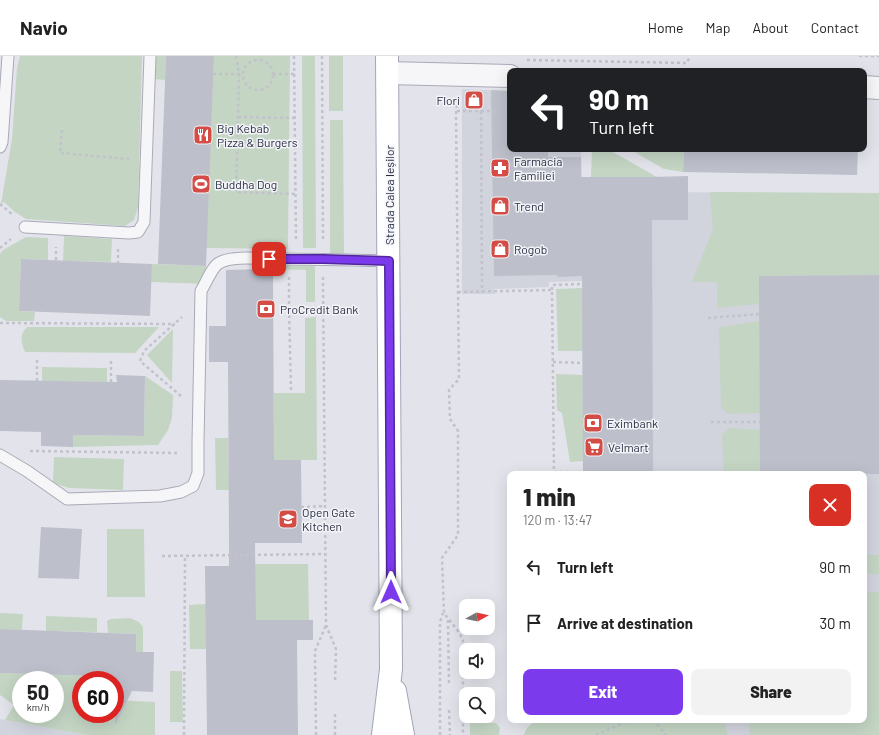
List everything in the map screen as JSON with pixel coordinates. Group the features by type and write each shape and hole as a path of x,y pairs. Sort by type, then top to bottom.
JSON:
{"main road":[{"name":"Strada Calea Ieșilor","path":"383,735 391,669 388,65"},
{"name":"Strada Calea Ieșilor","path":"391,669 403,735"}],"street":[{"path":"388,65 515,68"},
{"path":"867,87 879,88"}],"lane":[{"path":"0,147 2,142 8,56"},
{"path":"25,227 124,233 138,232 144,222 150,56"},
{"path":"0,455 27,471 67,499 160,496 181,492 193,486 198,473 202,290 218,264 226,259 242,258 389,261"}],"path":[{"path":"236,56 239,74 236,192 296,194"},
{"path":"294,56 296,259"},
{"path":"322,56 326,625 336,649 335,683"},
{"path":"515,68 687,63 690,56"},
{"path":"859,56 879,56"},
{"path":"256,60 266,62 272,69 273,74 271,83 264,89 260,90 250,88 246,84 243,74 247,65 256,60"},
{"path":"213,74 243,74"},
{"path":"273,74 295,74"},
{"path":"440,735 440,622 444,613 442,558 458,535 458,431 450,419 449,390 459,379 457,96"},
{"path":"457,111 507,111"},
{"path":"481,111 482,292"},
{"path":"238,117 295,118"},
{"path":"62,130 60,153 146,161"},
{"path":"289,272 290,390"},
{"path":"554,471 552,285 582,284"},
{"path":"458,292 552,290"},
{"path":"199,411 140,361 144,351 202,300"},
{"path":"289,308 323,309"},
{"path":"708,318 759,314"},
{"path":"0,323 175,324"},
{"path":"37,358 37,381"},
{"path":"111,360 111,382"},
{"path":"553,362 582,362"},
{"path":"712,422 760,422"},
{"path":"24,450 198,453"},
{"path":"301,507 325,506"},
{"path":"162,556 325,554"},
{"path":"184,735 185,556"},
{"path":"444,613 461,636 462,641 463,735"},
{"path":"448,620 449,684"},
{"path":"316,735 315,651 326,625"},
{"path":"449,710 450,735"},
{"path":"335,712 335,735"},
{"path":"596,735 623,723"},
{"path":"656,723 666,735"}],"shaded area":[{"path":"462,89 507,91 507,152 581,152 582,177 657,177 666,192 879,194 879,735 561,735 561,723 867,723 867,471 583,471 582,281 549,282 549,287 494,289 495,294 462,294"},
{"path":"0,719 12,721 12,723 21,723 86,735 0,735"}],"green space":[{"path":"20,56 142,56 138,207 134,220 125,226 26,219 4,202 1,204 12,139 17,68"},
{"path":"155,56 166,56 165,80 154,79"},
{"path":"214,56 290,56 288,249 206,248"},
{"path":"302,56 315,56 316,248 303,248"},
{"path":"329,56 343,56 343,111 329,111"},
{"path":"330,120 343,120 344,253 330,253"},
{"path":"592,152 613,152 657,177 591,177"},
{"path":"635,152 684,152 683,172 664,169"},
{"path":"710,192 879,193 879,275 759,276 759,304 717,308 717,282 692,282 713,229"},
{"path":"64,236 112,239 111,262 63,261"},
{"path":"26,237 48,238 48,260 21,259 19,311 35,312 34,321 6,321 0,317 0,254 3,250"},
{"path":"152,264 206,266 205,284 151,282"},
{"path":"273,266 315,266 315,302 306,302 306,270 273,269"},
{"path":"582,288 583,351 558,351 556,289"},
{"path":"316,317 317,460 274,460 274,393 305,393 305,318"},
{"path":"759,321 760,413 729,414 721,408 719,327"},
{"path":"27,327 159,327 135,353 25,352 22,345 22,336"},
{"path":"173,329 172,383 147,355"},
{"path":"42,367 107,368 107,382 42,381"},
{"path":"556,374 583,375 583,461 570,462 562,413 557,410"},
{"path":"145,376 173,395 172,418 168,430 158,445 73,447 73,435 144,436"},
{"path":"729,428 760,430 760,471 724,471 722,435"},
{"path":"215,438 228,438 229,490 216,490"},
{"path":"54,457 124,459 123,490 69,488 53,483"},
{"path":"107,529 144,529 145,597 107,597"},
{"path":"867,555 879,555 879,574 867,574"},
{"path":"255,564 308,564 309,620 275,620 256,735"},
{"path":"867,592 879,592 879,735 750,735 748,723 867,723"},
{"path":"206,604 206,649 190,649 189,605"},
{"path":"0,613 23,614 22,630 0,629"},
{"path":"46,616 97,618 97,632 46,631"},
{"path":"130,618 139,622 143,627 143,652 136,652 136,634 108,633 107,621 111,619"},
{"path":"170,671 182,671 183,722 170,722"},
{"path":"0,673 12,673 12,704 0,695"},
{"path":"64,675 72,675 72,723 124,723 124,700 155,702 155,735 86,735 21,723 64,723"},
{"path":"12,708 12,721 5,720"},
{"path":"470,723 496,723 500,728 499,735 470,735"},
{"path":"533,723 725,723 727,735 524,735 529,726"}],"building":[{"path":"166,56 214,56 206,266 158,264"},
{"path":"491,90 507,91 507,152 548,152 548,157 581,157 581,177 688,176 688,220 652,220 653,471 583,471 582,276 494,276"},
{"path":"684,152 858,152 857,175 683,172"},
{"path":"21,259 152,264 150,316 19,311"},
{"path":"273,269 274,460 301,460 302,543 255,543 256,620 313,620 313,640 297,640 298,735 207,735 205,566 229,566 228,362 209,362 209,326 226,326 226,270"},
{"path":"879,275 879,474 867,474 867,471 760,471 759,276"},
{"path":"116,375 145,376 144,436 73,435 73,447 41,446 41,432 0,431 0,380 117,382"},
{"path":"41,527 82,529 79,579 38,578"},
{"path":"0,629 136,634 136,652 154,652 153,692 132,691 124,707 124,671 72,671 72,675 64,675 64,671 12,671 12,673 0,673"}],"place":[{"name":"Flori","path":"474,100"},
{"name":"Big Kebab Pizza & Burgers","path":"203,135"},
{"name":"Farmacia Familiei","path":"500,168"},
{"name":"Buddha Dog","path":"201,184"},
{"name":"Trend","path":"500,206"},
{"name":"Rogob","path":"500,249"},
{"name":"ProCredit Bank","path":"266,309"},
{"name":"Eximbank","path":"593,423"},
{"name":"Velmart","path":"594,447"},
{"name":"Open Gate Kitchen","path":"288,519"}],"route":[{"path":"269,259 389,261 391,592"}]}
